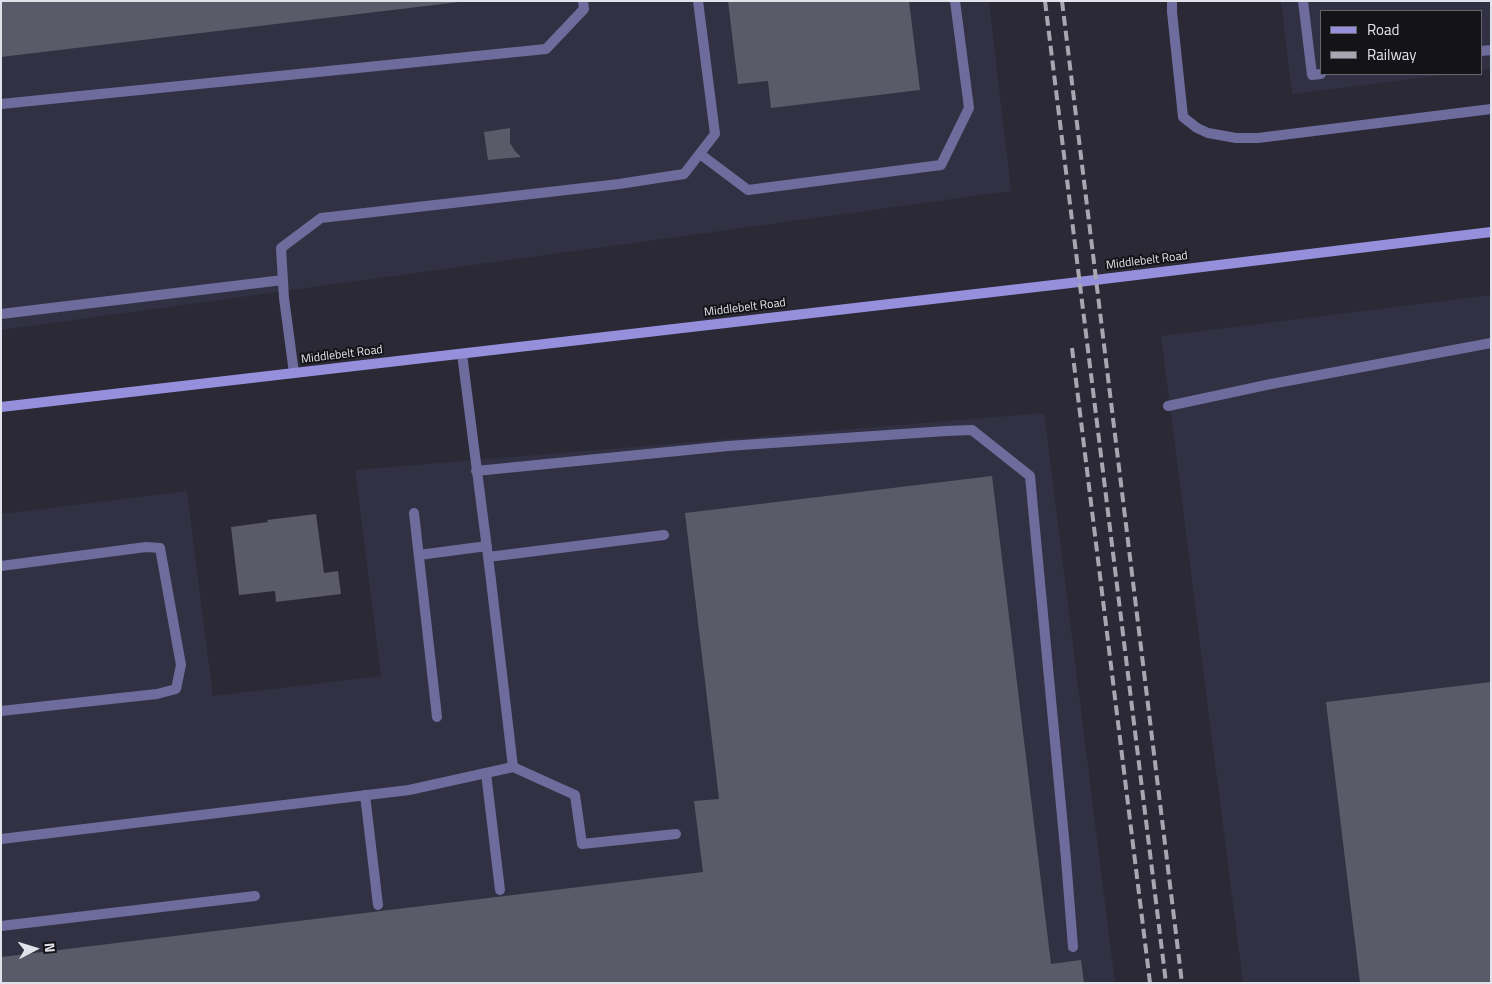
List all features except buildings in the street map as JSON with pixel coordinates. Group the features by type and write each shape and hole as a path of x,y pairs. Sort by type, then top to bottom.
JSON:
{"main road":[{"name":"Middlebelt Road","path":"1,407 1082,282 1491,232"}],"lane":[{"path":"1,104 546,49 584,9 583,1"},
{"path":"294,373 284,298 281,248 321,218 619,184 684,174 715,134 698,1"},
{"path":"700,154 748,190 941,165 969,108 955,1"},
{"path":"1172,1 1183,117 1197,128 1208,133 1236,138 1258,138 1491,109"},
{"path":"1303,1 1312,75 1320,74"},
{"path":"1,314 283,280"},
{"path":"1168,406 1271,384 1491,343"},
{"path":"462,354 514,767"},
{"path":"476,471 728,446 972,430 1030,476 1073,947"},
{"path":"414,513 437,717"},
{"path":"488,557 664,535"},
{"path":"419,555 487,546"},
{"path":"1,566 146,547 160,548 181,665 176,689 157,694 1,711"},
{"path":"1,839 409,790 514,767 575,795 582,844 676,834"},
{"path":"486,773 500,890"},
{"path":"365,795 378,905"},
{"path":"1,926 255,896"}],"shaded area":[{"path":"1,1 989,1 1011,191 1,330"},
{"path":"1281,1 1491,1 1491,69 1482,70 1482,10 1320,10 1320,75 1443,75 1292,94"},
{"path":"1491,295 1491,983 1243,983 1161,336"},
{"path":"1044,413 1115,983 1,983 1,514 187,491 213,696 381,676 355,470"}],"railway":[{"path":"1045,1 1166,983"},
{"path":"1062,1 1182,983"},
{"path":"1072,348 1150,983"}]}
